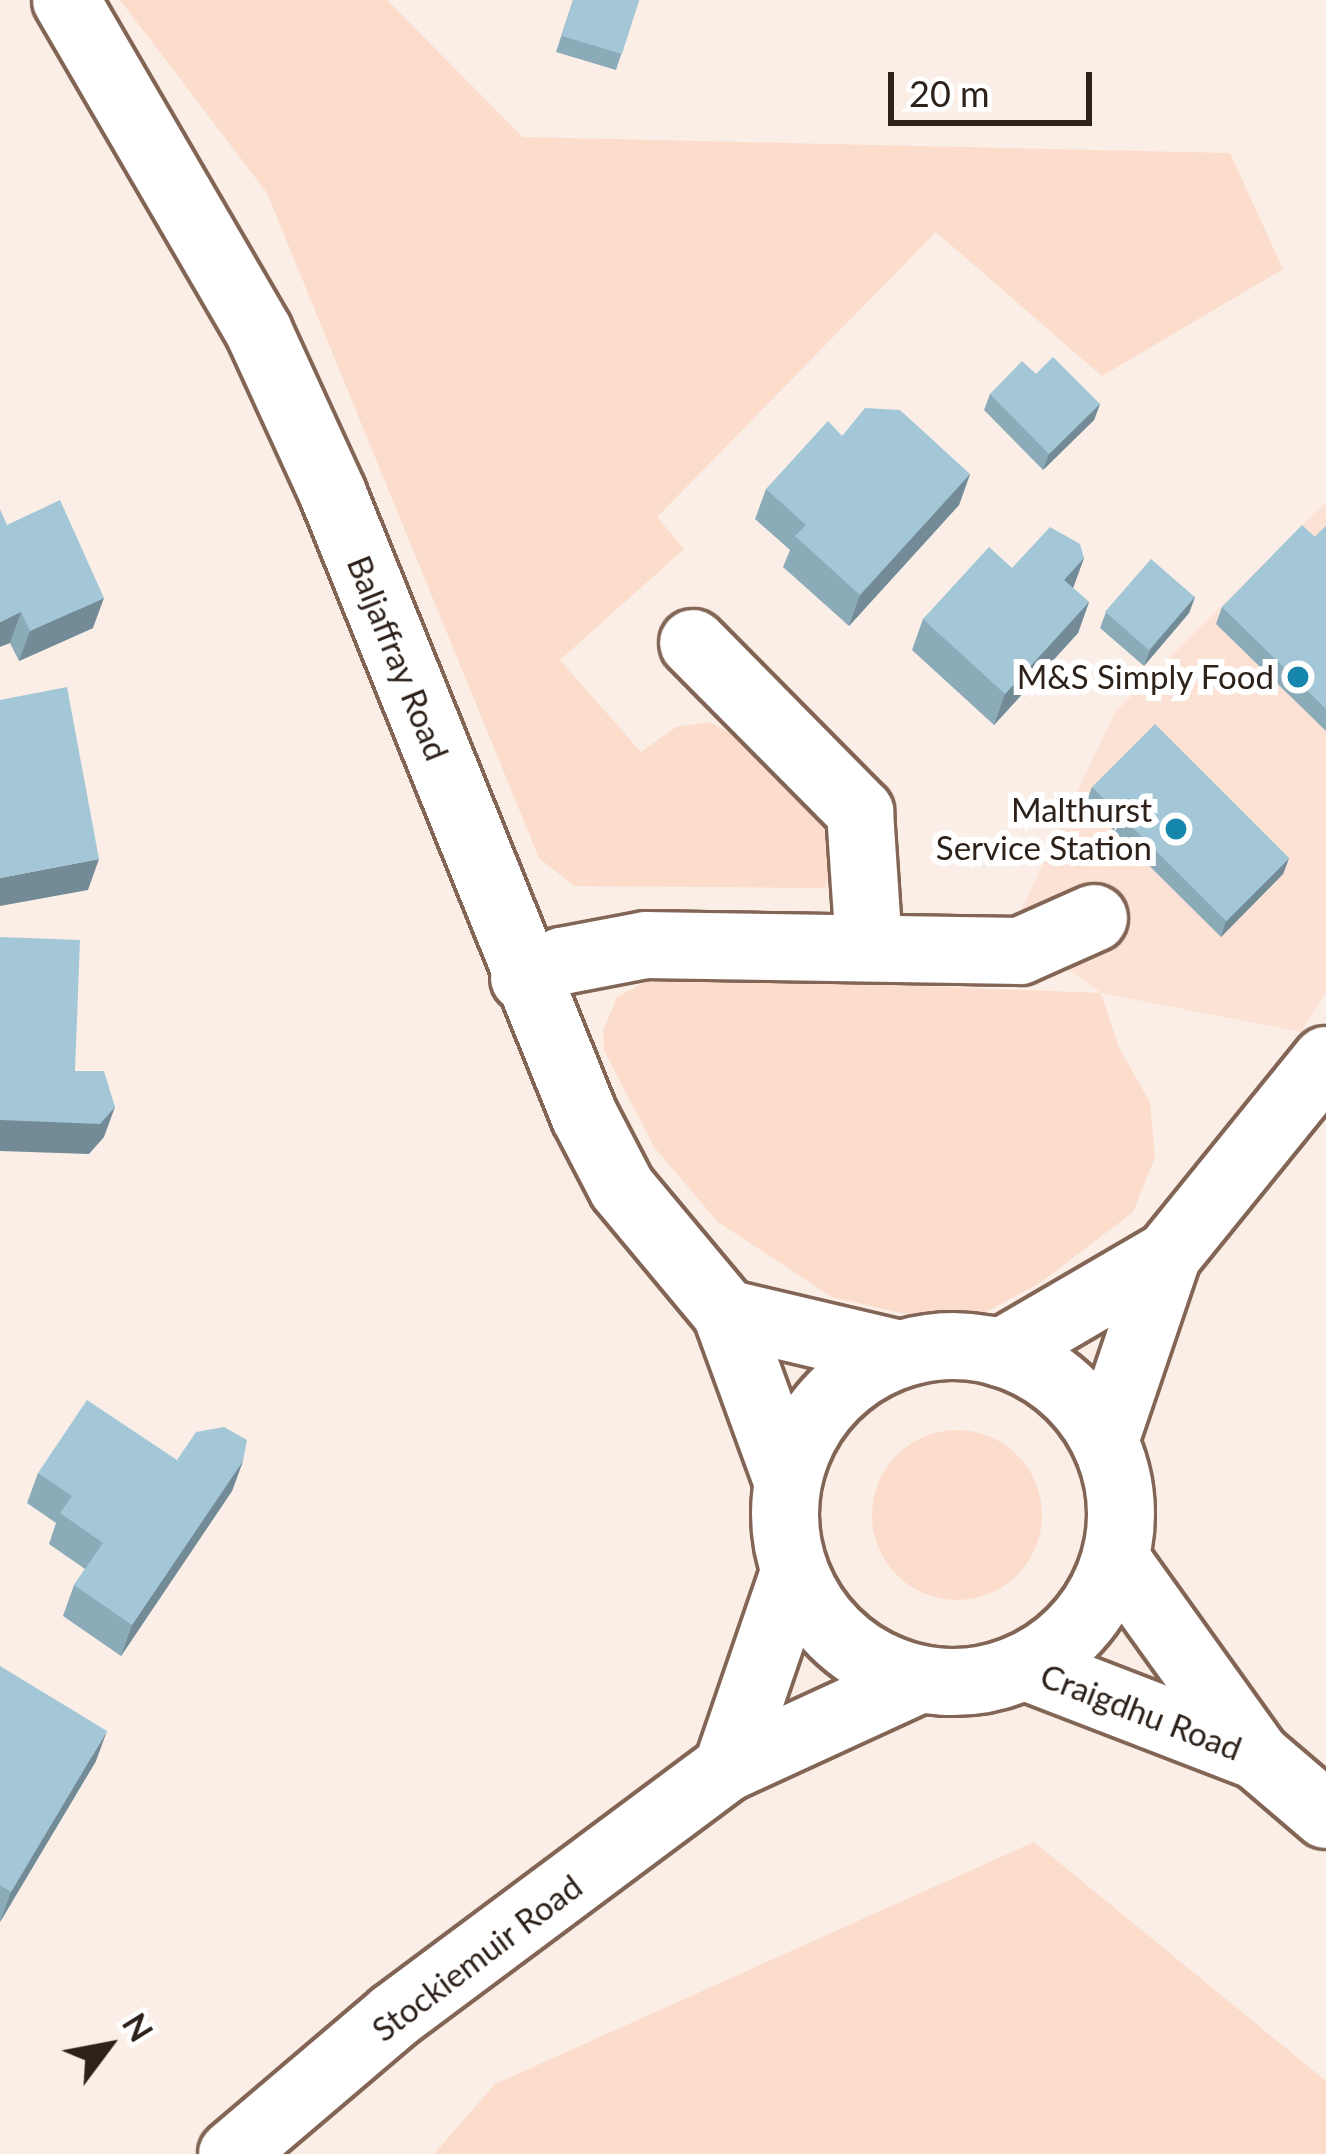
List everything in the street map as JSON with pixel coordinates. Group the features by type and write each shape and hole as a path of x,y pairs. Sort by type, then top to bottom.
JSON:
{"main road":[{"name":"Baljaffray Road","path":"67,0 259,332 333,494 524,977 622,1188 727,1313 787,1481"},
{"path":"693,643 860,812 868,946"},
{"path":"524,977 562,961 646,946 1020,951 1094,918"},
{"path":"1105,1441 1168,1255 1326,1060"},
{"path":"1000,1353 1168,1255"},
{"path":"727,1313 899,1354 966,1346 1000,1353 1043,1372 1105,1441 1122,1519 1116,1559 1096,1604 1066,1640 1026,1667 991,1679 918,1680 866,1659 822,1622 794,1573"},
{"path":"727,1768 794,1573 787,1481 826,1403 899,1354"},
{"name":"Craigdhu Road","path":"1116,1559 1256,1756 1326,1815"},
{"name":"Craigdhu Road","path":"1026,1667 1256,1756"},
{"name":"Stockiemuir Road","path":"232,2154 394,2016 727,1768 918,1680"}],"shaded area":[{"path":"120,0 387,0 523,137 1230,153 1283,269 1102,376 936,232 657,517 684,549 560,660 641,752 676,727 709,722 748,742 831,830 835,856 825,888 574,886 539,858 267,193"},
{"path":"1326,502 1326,992 1301,1032 1101,993 1012,929 1115,712"},
{"path":"657,976 1101,993 1119,1048 1150,1102 1155,1157 1133,1212 1040,1283 984,1313 923,1318 832,1297 718,1222 654,1147 604,1050 603,1031 617,997"},
{"path":"957,1430 990,1436 1017,1455 1036,1482 1042,1515 1036,1548 1017,1575 990,1594 957,1600 924,1594 897,1575 878,1548 872,1515 878,1482 897,1455 924,1436"},
{"path":"1034,1842 1326,2081 1326,2154 434,2154 495,2084"}],"building":[{"path":"573,0 639,0 622,54 562,36"},
{"path":"1053,357 1100,404 1049,454 990,394 1022,361 1036,374"},
{"path":"865,408 900,410 970,474 860,595 795,536 806,525 766,489 828,421 842,436"},
{"path":"60,500 104,598 30,631 21,612 0,622 0,509 7,525"},
{"name":"M&S Simply Food","path":"1302,525 1315,537 1326,526 1326,709 1222,607"},
{"path":"1050,527 1080,544 1084,558 1064,580 1089,602 1005,694 923,619 989,547 1012,568"},
{"path":"1151,559 1195,597 1149,650 1105,612"},
{"path":"67,687 99,859 0,878 0,700"},
{"path":"1155,724 1289,858 1226,921 1092,787"},
{"path":"0,937 80,940 75,1071 104,1071 115,1107 100,1124 0,1120"},
{"path":"87,1400 177,1460 196,1432 224,1427 247,1440 243,1461 132,1625 74,1585 103,1543 60,1513 72,1496 38,1473"},
{"path":"0,1666 107,1731 11,1892 0,1885"}],"place":[{"name":"M&S Simply Food","path":"1298,677"},
{"name":"Malthurst Service Station","path":"1176,829"}]}
